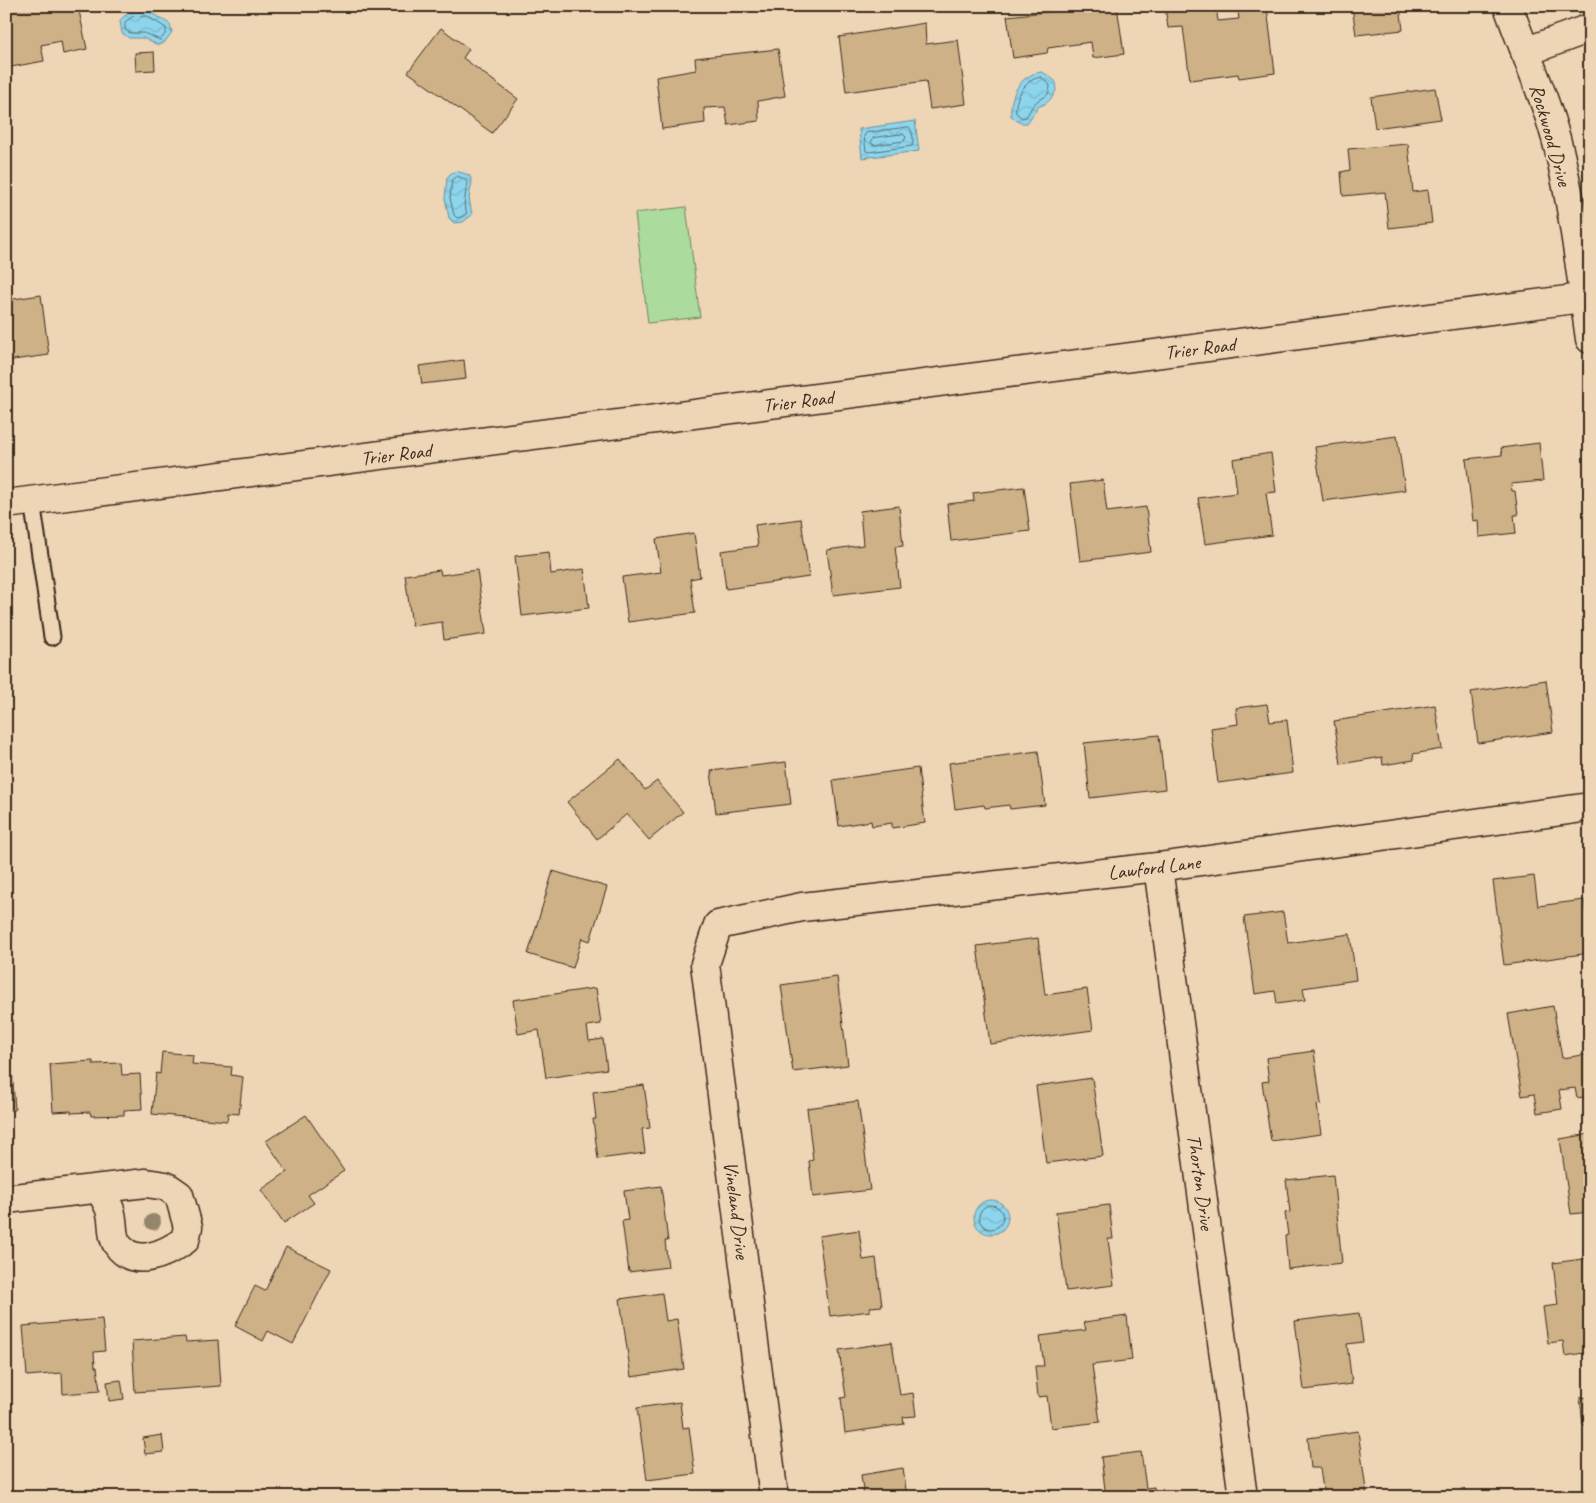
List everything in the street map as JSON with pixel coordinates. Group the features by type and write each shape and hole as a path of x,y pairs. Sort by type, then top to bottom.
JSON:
{"street":[{"name":"Rockwood Drive","path":"1508,6 1543,98 1559,150 1587,298 1590,339"},
{"path":"1525,52 1590,28"},
{"name":"Trier Road","path":"19,502 1587,298"},
{"name":"Lawford Lane","path":"718,925 802,907 1158,867 1590,807"},
{"name":"Thorton Drive","path":"1158,867 1243,1497"},
{"name":"Vineland Drive","path":"718,925 705,964 774,1497"},
{"path":"6,1200 100,1189"}],"lane":[{"path":"19,502 52,637"}],"green space":[{"path":"686,207 700,317 648,323 635,213"}],"water":[{"path":"137,11 148,11 170,24 172,32 164,43 158,45 143,38 129,38 122,33 120,21 127,14"},
{"path":"1042,72 1055,81 1055,93 1046,103 1039,106 1027,123 1020,123 1011,116 1014,94 1028,77"},
{"path":"915,121 919,151 862,158 859,129"},
{"path":"456,171 469,175 472,181 469,198 472,215 463,222 454,223 449,218 445,198 447,178"},
{"path":"991,1200 1003,1205 1008,1217 1003,1229 991,1234 979,1229 974,1217 979,1205"}],"building":[{"path":"6,6 78,6 87,49 63,54 61,41 41,45 44,61 11,67 6,42"},
{"path":"1054,6 1117,6 1124,54 1093,58 1091,42 1048,48 1047,53 1013,58 1007,16 1055,11"},
{"path":"1165,6 1216,6 1218,21 1239,19 1238,12 1267,8 1275,73 1239,78 1238,74 1190,80 1183,27 1168,28"},
{"path":"1352,6 1400,6 1403,30 1356,35"},
{"path":"925,23 926,44 958,40 966,104 930,109 926,81 846,92 839,37"},
{"path":"441,28 469,49 463,58 518,99 492,133 408,72"},
{"path":"778,49 785,96 758,101 759,121 728,125 725,107 704,108 705,123 662,129 656,77 696,70 695,58"},
{"path":"154,52 155,70 136,71 135,53"},
{"path":"1435,88 1441,119 1375,128 1371,97"},
{"path":"1408,144 1413,192 1428,190 1432,223 1389,228 1385,192 1343,196 1341,172 1350,170 1348,149"},
{"path":"6,295 7,300 41,295 49,355 6,361"},
{"path":"464,360 466,379 422,384 419,366"},
{"path":"1397,436 1405,490 1323,501 1315,447"},
{"path":"1539,443 1543,481 1511,484 1512,491 1515,491 1518,515 1514,515 1516,533 1479,537 1478,520 1473,521 1466,459 1502,455 1501,448"},
{"path":"1271,453 1276,492 1266,493 1272,535 1205,544 1198,498 1237,493 1233,459"},
{"path":"1103,480 1107,512 1146,507 1151,552 1080,561 1070,484"},
{"path":"1024,487 1030,531 951,541 947,504 974,501 973,493"},
{"path":"899,506 903,546 895,547 900,587 833,595 827,550 863,545 860,511"},
{"path":"801,519 809,577 726,589 721,551 758,546 755,525"},
{"path":"694,533 700,577 690,579 695,613 628,622 622,577 661,572 656,539"},
{"path":"549,552 551,574 584,569 589,608 522,616 515,556"},
{"path":"440,570 441,575 477,570 486,634 444,640 442,622 412,626 405,575"},
{"path":"1546,680 1553,732 1478,743 1471,692"},
{"path":"1267,704 1270,722 1287,720 1293,773 1218,783 1211,728 1238,724 1236,708"},
{"path":"1435,705 1442,749 1413,754 1414,760 1383,765 1382,757 1341,764 1334,721"},
{"path":"1159,735 1165,789 1090,798 1084,743"},
{"path":"1038,751 1045,805 1010,809 1009,805 985,808 984,805 955,809 949,763"},
{"path":"620,759 645,790 657,781 683,812 649,840 627,814 597,839 567,802"},
{"path":"786,762 791,804 716,813 711,771"},
{"path":"918,768 925,823 892,828 892,823 872,826 871,821 839,826 833,780"},
{"path":"553,871 607,887 590,941 582,938 573,968 528,954"},
{"path":"1534,876 1538,906 1584,900 1590,938 1590,953 1504,965 1493,881"},
{"path":"1283,912 1288,943 1350,934 1356,980 1303,988 1305,1000 1277,1004 1275,991 1255,994 1244,917"},
{"path":"1038,938 1045,995 1087,989 1093,1030 990,1044 977,946"},
{"path":"837,977 848,1065 793,1072 781,985"},
{"path":"596,988 601,1024 587,1026 589,1041 603,1039 607,1069 546,1078 539,1030 518,1034 513,1000"},
{"path":"1553,1006 1562,1058 1590,1054 1590,1096 1577,1098 1575,1088 1559,1090 1562,1109 1537,1113 1534,1094 1522,1096 1508,1014"},
{"path":"1314,1051 1321,1104 1317,1105 1321,1134 1271,1141 1262,1082 1269,1081 1266,1058"},
{"path":"162,1052 193,1055 192,1064 232,1067 231,1075 243,1077 239,1114 228,1113 227,1121 152,1114 156,1073 160,1074"},
{"path":"93,1061 93,1064 121,1063 122,1075 140,1074 142,1109 124,1110 124,1115 91,1116 90,1112 53,1112 50,1064"},
{"path":"6,1069 12,1069 15,1110 6,1110"},
{"path":"1092,1078 1103,1156 1046,1163 1036,1086"},
{"path":"644,1085 650,1128 642,1129 645,1153 598,1159 593,1119 596,1119 593,1092"},
{"path":"858,1101 870,1190 813,1197 809,1161 813,1160 807,1108"},
{"path":"306,1115 344,1171 308,1195 314,1203 284,1223 261,1190 287,1172 266,1141"},
{"path":"1590,1134 1590,1212 1571,1214 1560,1139"},
{"path":"1333,1175 1342,1263 1288,1269 1285,1236 1288,1235 1285,1213 1290,1212 1286,1180"},
{"path":"661,1186 668,1241 665,1241 668,1267 629,1272 622,1221 628,1220 624,1191"},
{"path":"1109,1205 1113,1239 1108,1239 1114,1285 1066,1291 1056,1212"},
{"path":"859,1230 863,1260 876,1258 882,1306 870,1307 870,1311 830,1316 819,1236"},
{"path":"286,1247 331,1269 293,1344 268,1331 263,1341 235,1326 255,1286 265,1291"},
{"path":"1590,1258 1590,1352 1565,1356 1563,1341 1548,1343 1543,1307 1558,1305 1553,1263"},
{"path":"662,1293 666,1321 677,1319 684,1369 631,1377 620,1299"},
{"path":"1359,1313 1363,1342 1347,1344 1352,1384 1304,1390 1295,1321"},
{"path":"1127,1316 1132,1360 1092,1365 1100,1422 1051,1428 1047,1396 1038,1397 1035,1366 1044,1366 1040,1336 1086,1330 1084,1322"},
{"path":"102,1319 105,1351 94,1352 100,1391 63,1394 62,1373 27,1376 23,1326"},
{"path":"185,1337 186,1342 218,1340 221,1386 135,1392 132,1341"},
{"path":"892,1342 900,1395 913,1393 916,1416 903,1417 904,1424 845,1433 841,1398 846,1397 839,1350"},
{"path":"121,1380 124,1399 109,1401 107,1382"},
{"path":"1590,1397 1590,1424 1583,1425 1580,1398"},
{"path":"680,1402 683,1428 689,1427 695,1474 647,1480 637,1408"},
{"path":"1358,1431 1367,1497 1324,1497 1320,1468 1311,1468 1308,1438"},
{"path":"162,1435 164,1452 145,1454 143,1438"},
{"path":"1141,1452 1146,1488 1154,1487 1155,1497 1106,1497 1101,1457"},
{"path":"903,1468 907,1497 864,1497 861,1475"}]}
